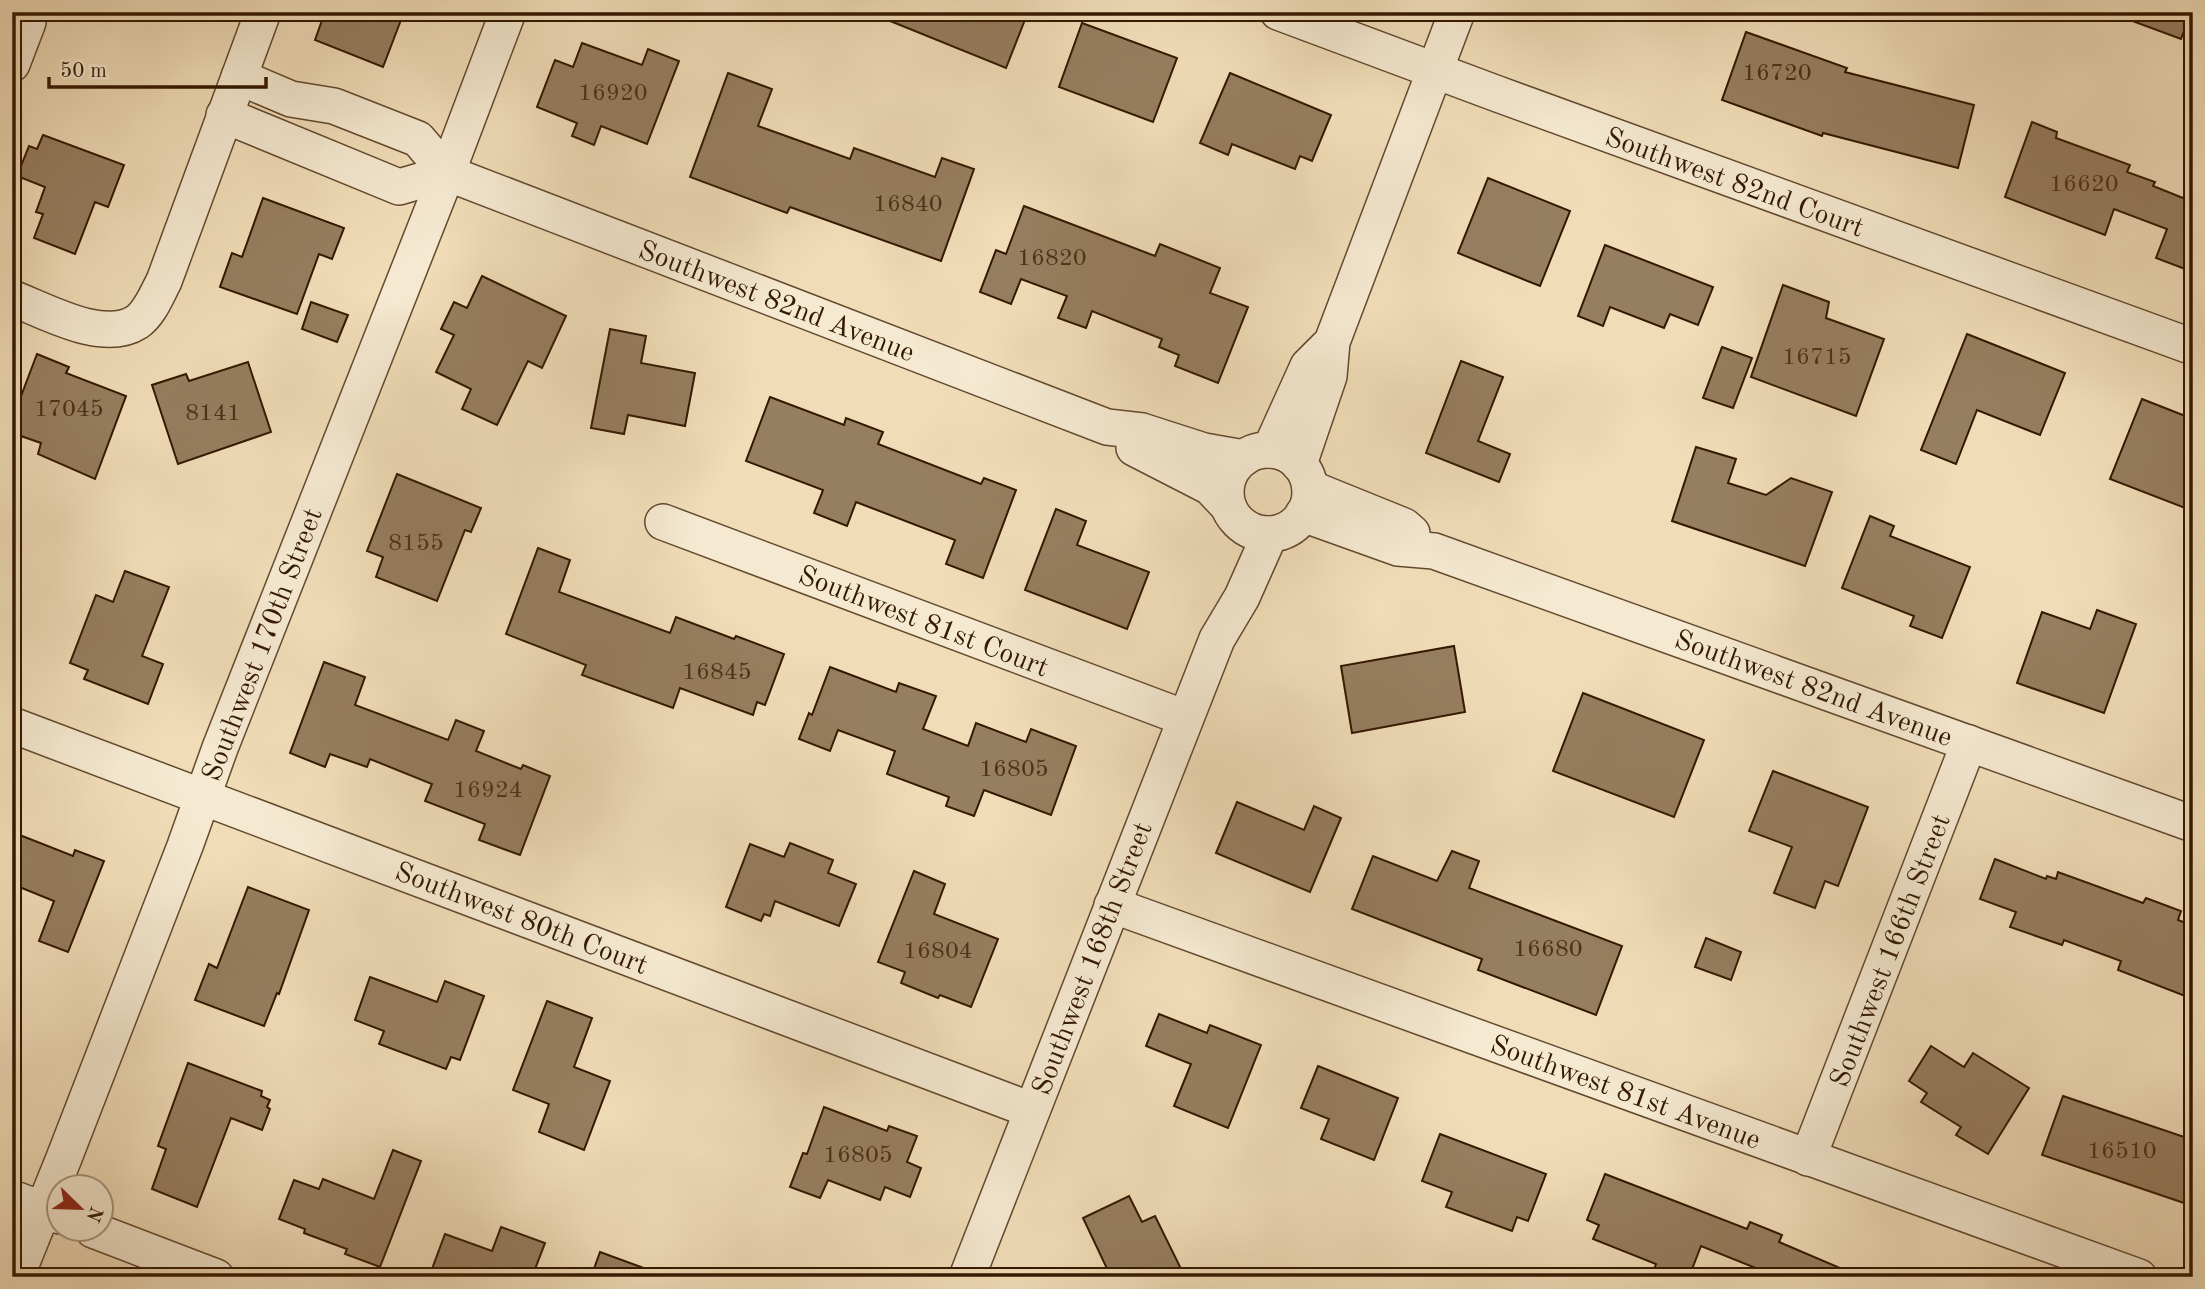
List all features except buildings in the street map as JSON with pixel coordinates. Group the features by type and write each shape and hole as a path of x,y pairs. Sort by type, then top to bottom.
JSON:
{"street":[{"path":"12,298 87,327 105,330 124,328 139,321 149,309 164,281 263,12"},
{"name":"Southwest 170th Street","path":"16,1277 38,1208 79,1119 220,748 508,12"},
{"name":"Southwest 82nd Court","path":"1278,12 2193,347"},
{"path":"1247,522 1283,531 1295,525 1285,475 1329,376 1332,342 1457,12"},
{"path":"12,64 28,22"},
{"name":"Southwest 82nd Avenue","path":"239,77 291,99 334,106 418,139 447,173 1107,427 1142,432 1285,475 1398,548 1434,551 2193,824"},
{"path":"224,116 399,187 447,173"},
{"name":"Southwest 82nd Avenue","path":"1107,427 1133,448 1210,487 1247,522"},
{"name":"Southwest 168th Street","path":"967,1277 1217,639 1242,597 1247,522 1226,492 1228,479 1235,467 1285,475"},
{"name":"Southwest 81st Court","path":"663,522 1185,719"},
{"name":"Southwest 80th Court","path":"12,724 1031,1110"},
{"name":"Southwest 166th Street","path":"1808,1158 1969,743"},
{"name":"Southwest 81st Avenue","path":"1112,905 2139,1277"},
{"path":"116,1239 216,1277"}]}
